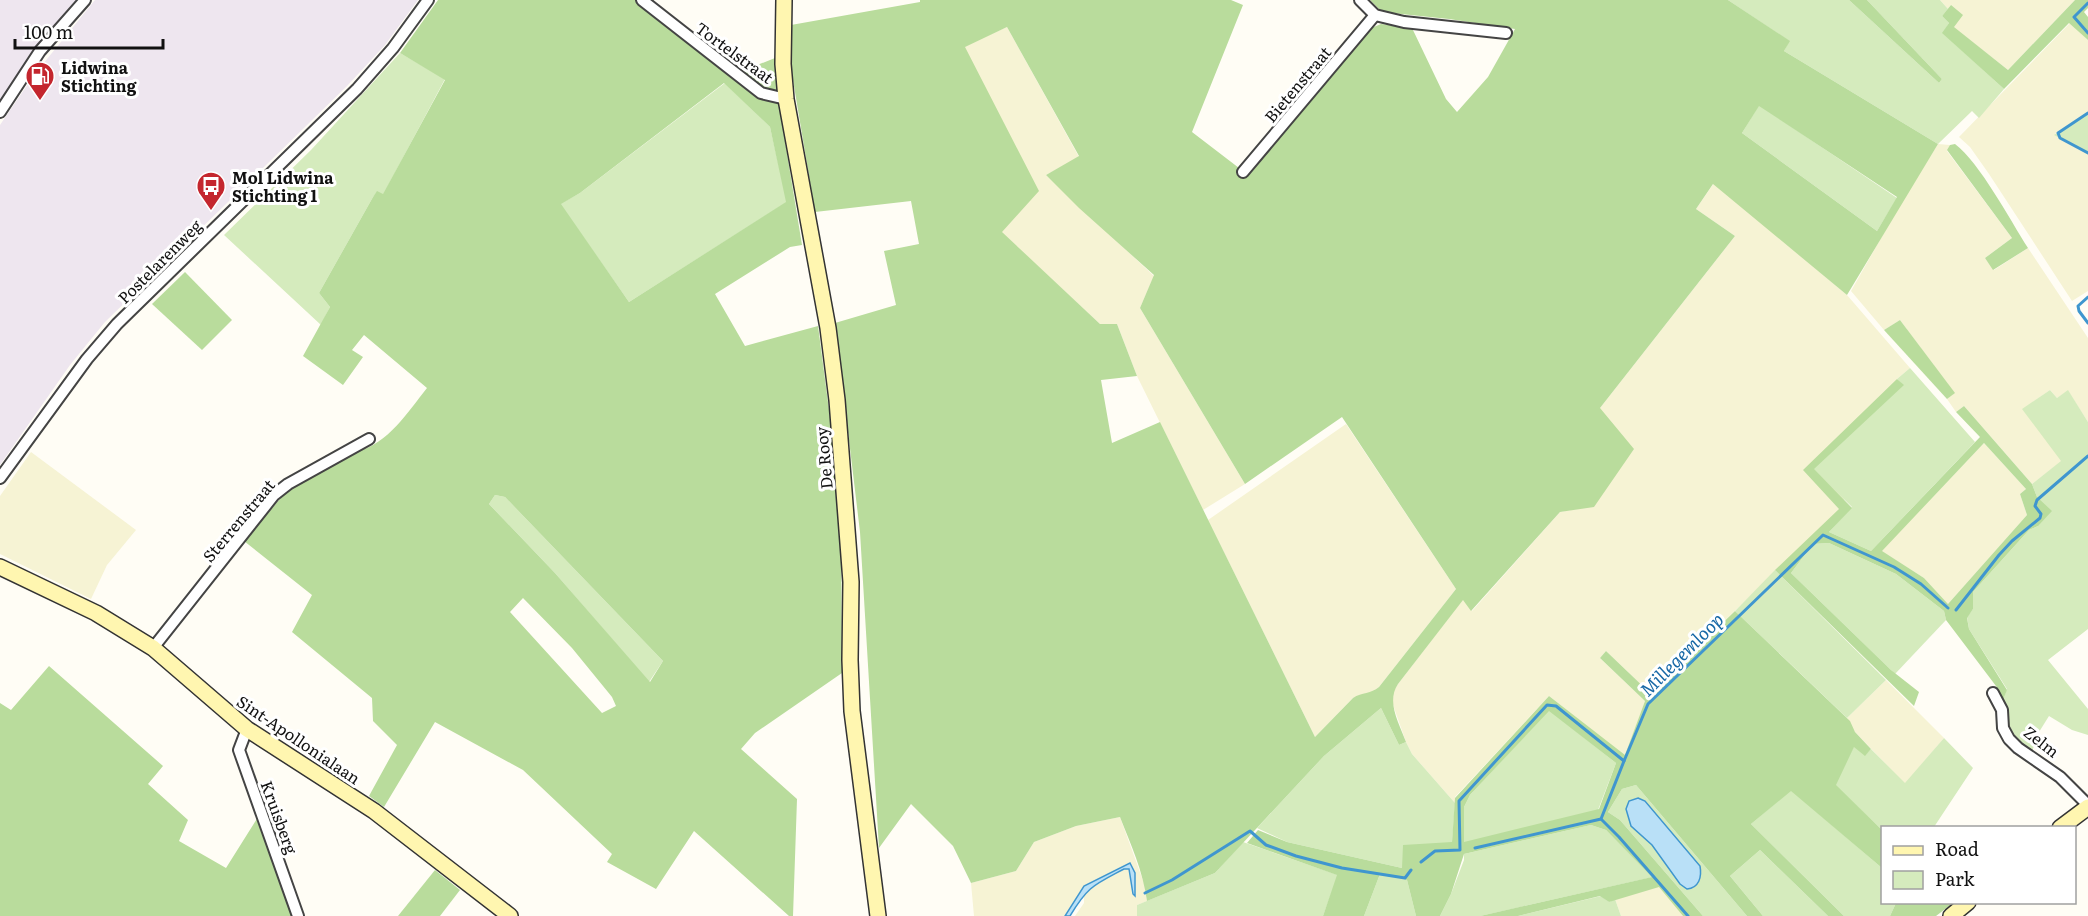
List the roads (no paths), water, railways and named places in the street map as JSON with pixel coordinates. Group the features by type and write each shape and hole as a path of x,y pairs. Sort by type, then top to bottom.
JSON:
{"street":[{"path":"0,112 40,51 85,0"},
{"name":"Postelarenweg","path":"0,478 87,358 117,324 357,88 393,48 428,0"},
{"name":"Tortelstraat","path":"642,0 761,93 786,99"},
{"name":"De Rooy","path":"784,0 783,64 786,99 828,328 837,400 851,572 852,711 878,916"},
{"path":"1360,0 1375,15 1404,22 1506,33"},
{"name":"Bietenstraat","path":"1243,172 1375,15"},
{"name":"Sterrenstraat","path":"153,648 274,495 288,484 369,438"},
{"name":"Sint-Apollonialaan","path":"0,567 96,613 153,648 247,729 374,812 510,916"},
{"name":"Zelm","path":"1993,693 2002,710 2003,728 2009,739 2018,748 2060,777 2088,806 2063,826"},
{"name":"Kruisberg","path":"247,729 239,750 298,916"},
{"path":"1951,916 1967,904"}],"water":[{"path":"1638,798 1645,801 1700,866 1700,878 1694,887 1687,889 1680,884 1652,845 1631,826 1626,809 1629,801"},
{"path":"1130,863 1135,873 1135,896 1129,869 1124,869 1092,887 1070,916 1065,916 1084,886"}],"waterway":[{"name":"Millegemloop","path":"2088,3 2074,17 2088,33"},
{"name":"Millegemloop","path":"2088,113 2058,133 2060,138 2088,153"},
{"name":"Millegemloop","path":"2088,297 2078,306 2088,323"},
{"name":"Millegemloop","path":"1956,610 1999,555 2040,518 2041,514 2035,506 2037,500 2088,456"},
{"name":"Millegemloop","path":"1421,862 1435,851 1460,850 1459,801 1547,705 1556,706 1624,761 1648,704 1823,535 1894,567 1921,584 1948,608"},
{"path":"1475,848 1601,819 1624,761"},
{"path":"1601,819 1688,916"},
{"name":"Millegemloop","path":"1145,893 1172,880 1250,831 1266,845 1296,856 1342,868 1405,878 1411,870"}],"place":[{"name":"Lidwina Stichting","path":"40,102"},
{"name":"Mol Lidwina Stichting 1","path":"211,212"}]}
